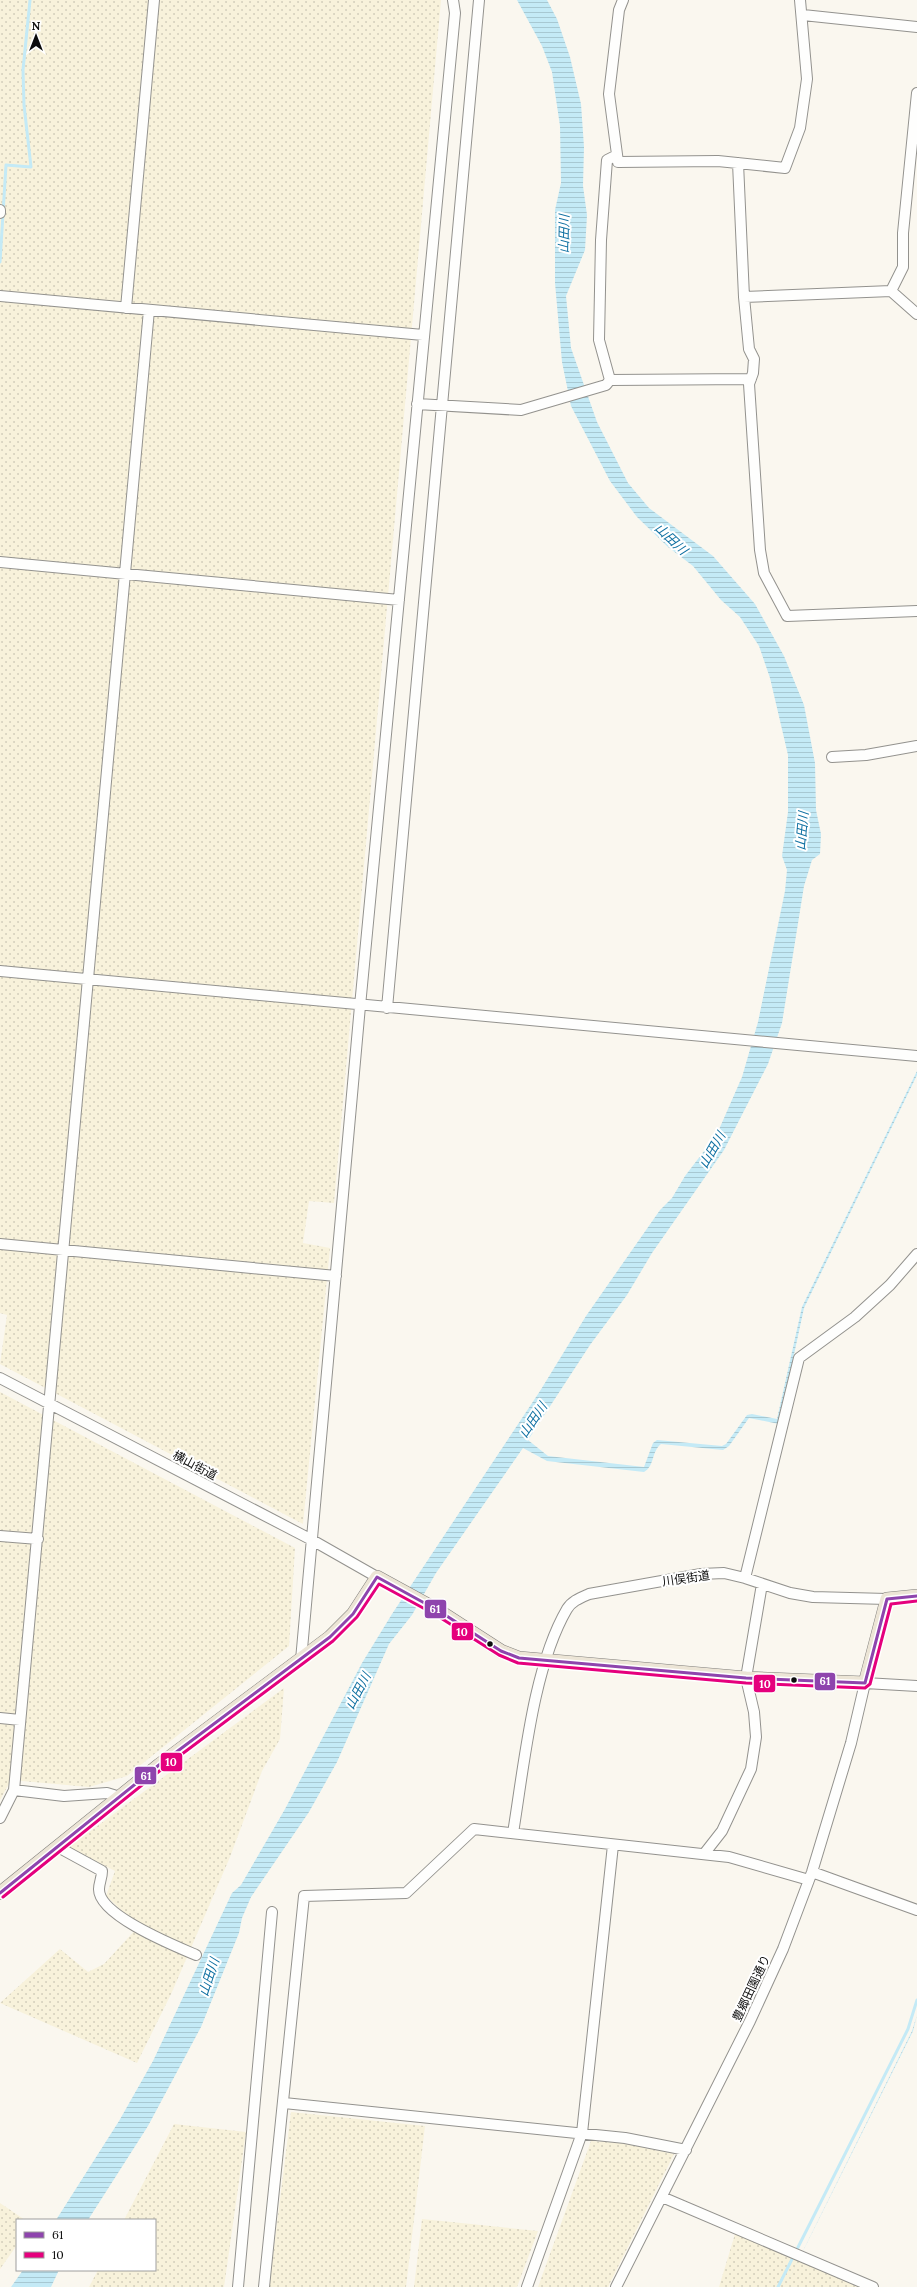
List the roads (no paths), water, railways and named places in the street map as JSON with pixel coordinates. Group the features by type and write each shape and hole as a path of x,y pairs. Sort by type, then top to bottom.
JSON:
{"main road":[{"path":"0,1893 165,1760 301,1660 342,1627 365,1599 377,1577 433,1607 511,1656 746,1678 865,1683 886,1599"},
{"name":"川俣街道","path":"886,1599 917,1596"}],"street":[{"path":"126,308 154,0"},
{"path":"301,1660 360,1006 455,13 453,0"},
{"path":"387,1008 441,407 480,0"},
{"path":"623,0 619,10 609,94 618,162 718,161 786,168 800,128 807,79 803,15 800,0"},
{"path":"803,15 917,26"},
{"path":"891,291 903,267 903,233 917,93"},
{"path":"608,383 599,340 600,247 607,160 617,155"},
{"path":"738,163 744,297 749,349 754,359 749,384 760,550 764,573 787,616 917,611"},
{"path":"744,297 891,291 917,314"},
{"path":"0,296 423,335"},
{"path":"0,1818 14,1790 38,1539 62,1250 126,574 149,310"},
{"path":"417,404 441,407 521,410 558,400 608,383 751,379"},
{"path":"0,562 399,600"},
{"path":"832,757 866,755 917,746"},
{"path":"0,971 745,1042 917,1056"},
{"path":"0,1244 336,1276"},
{"path":"745,1578 799,1358 855,1317 890,1285 917,1254"},
{"name":"横山街道","path":"0,1378 312,1540 377,1577"},
{"path":"0,1536 38,1539"},
{"name":"川俣街道","path":"513,1833 531,1727 546,1659 567,1609 576,1600 589,1594 701,1574 724,1573 745,1578 790,1593 813,1597 886,1599"},
{"path":"704,1854 722,1831 751,1769 756,1737 755,1718 746,1678 762,1584"},
{"path":"865,1683 917,1686"},
{"name":"豊郷田園通り","path":"616,2287 750,2021 783,1949 811,1876 851,1743 865,1683"},
{"path":"0,1718 20,1720"},
{"path":"14,1790 64,1796 107,1793 120,1797"},
{"path":"264,2287 304,1896 406,1893 474,1829 730,1857 811,1876 917,1910"},
{"path":"527,2287 582,2133 613,1845"},
{"path":"58,1846 102,1871 98,1890 104,1902 125,1922 196,1955"},
{"path":"238,2287 272,1912"},
{"path":"284,2103 625,2138 686,2150"},
{"path":"662,2197 873,2287"}],"water":[{"name":"山田川","path":"517,0 547,0 557,19 570,57 581,104 584,147 583,186 587,215 585,250 566,296 571,348 597,422 628,483 649,508 713,556 755,604 784,656 804,705 815,763 816,810 821,834 820,854 812,860 804,886 782,1023 768,1064 724,1150 652,1253 627,1295 590,1345 528,1440 548,1456 644,1467 653,1443 657,1440 722,1446 726,1444 747,1415 752,1414 777,1419 802,1307 917,1071 917,1075 804,1308 779,1424 749,1418 729,1446 723,1450 661,1444 656,1451 652,1463 644,1472 547,1461 523,1448 436,1573 412,1615 389,1644 337,1762 309,1812 251,1897 242,1918 239,1933 201,2027 148,2126 89,2219 57,2219 119,2121 153,2061 232,1893 241,1885 285,1809 362,1663 392,1614 540,1391 586,1316 660,1210 672,1198 685,1176 717,1134 742,1077 758,1022 785,891 787,870 782,856 788,812 788,755 770,678 759,646 740,617 721,600 693,566 668,547 637,517 610,481 571,406 562,362 555,283 555,210 561,183 560,126 552,72 542,46"},
{"path":"917,2015 913,2031 785,2287 912,2031"},
{"path":"22,2271 59,2271 51,2287 11,2287"}],"waterway":[{"path":"0,262 6,165 31,167 24,105 23,70 30,0"},
{"path":"778,2287 908,2029 917,2000"}]}
